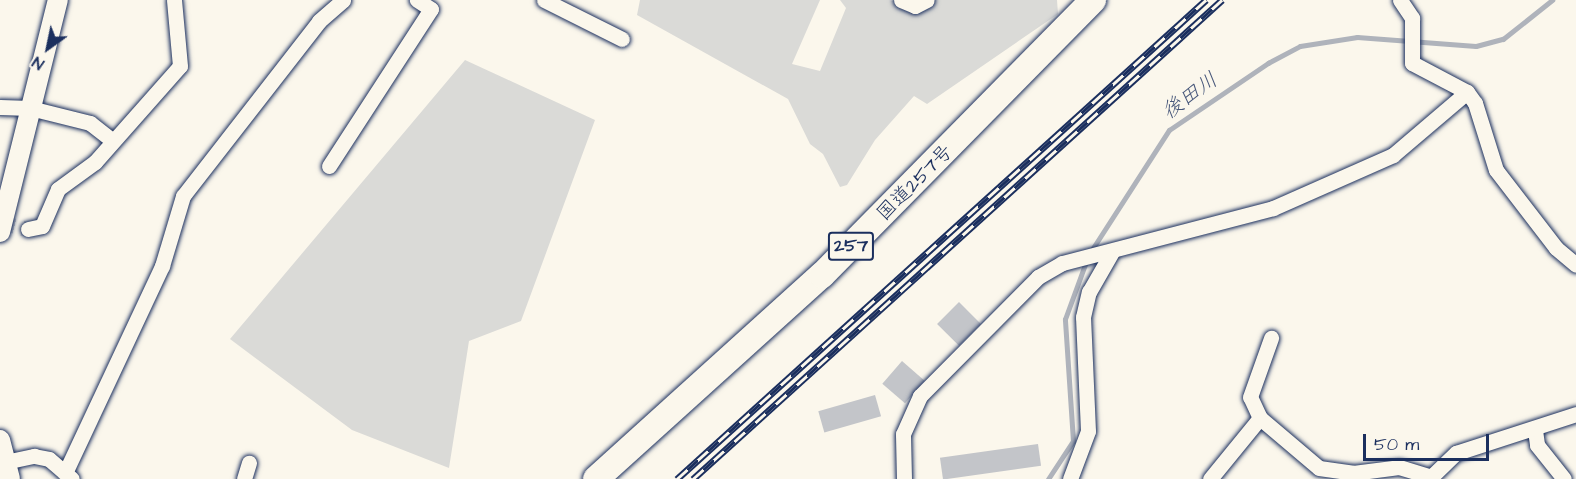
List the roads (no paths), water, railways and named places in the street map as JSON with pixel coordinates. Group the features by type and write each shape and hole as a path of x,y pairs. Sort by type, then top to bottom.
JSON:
{"highway":[{"name":"国道257号","path":"596,479 822,275 1093,0"}],"street":[{"path":"0,232 58,0"},
{"path":"27,229 42,226 57,189 113,141 180,66 174,0"},
{"path":"0,440 8,470 34,456 50,459 68,476 162,266 183,196 319,21 343,0"},
{"path":"328,166 431,9 417,0"},
{"path":"544,0 622,39"},
{"path":"901,0 915,6 927,0"},
{"path":"1400,0 1413,28 1412,63 1467,92 1482,115 1491,156 1506,186 1576,265"},
{"path":"904,479 903,434 920,396 1021,291 1070,262 1273,208 1392,155 1467,92"},
{"path":"0,107 30,108 90,123 113,141"},
{"path":"1070,479 1088,431 1083,317 1089,292 1108,253"},
{"path":"1271,338 1250,397 1260,418 1319,468 1353,473 1399,467 1431,477 1456,453 1535,430 1576,414"},
{"path":"1210,479 1260,418"},
{"path":"1535,430 1537,445 1564,479"},
{"path":"244,479 249,463"}],"waterway":[{"name":"後田川","path":"1091,251 1169,130 1268,63 1300,46 1357,37 1476,46 1503,39 1552,0"},
{"name":"後田川","path":"1048,479 1073,441 1065,319 1087,259"}],"tunnel":[{"path":"0,222 28,229"}],"railway":[{"path":"677,479 1206,0"},
{"path":"693,479 1222,0"}]}
